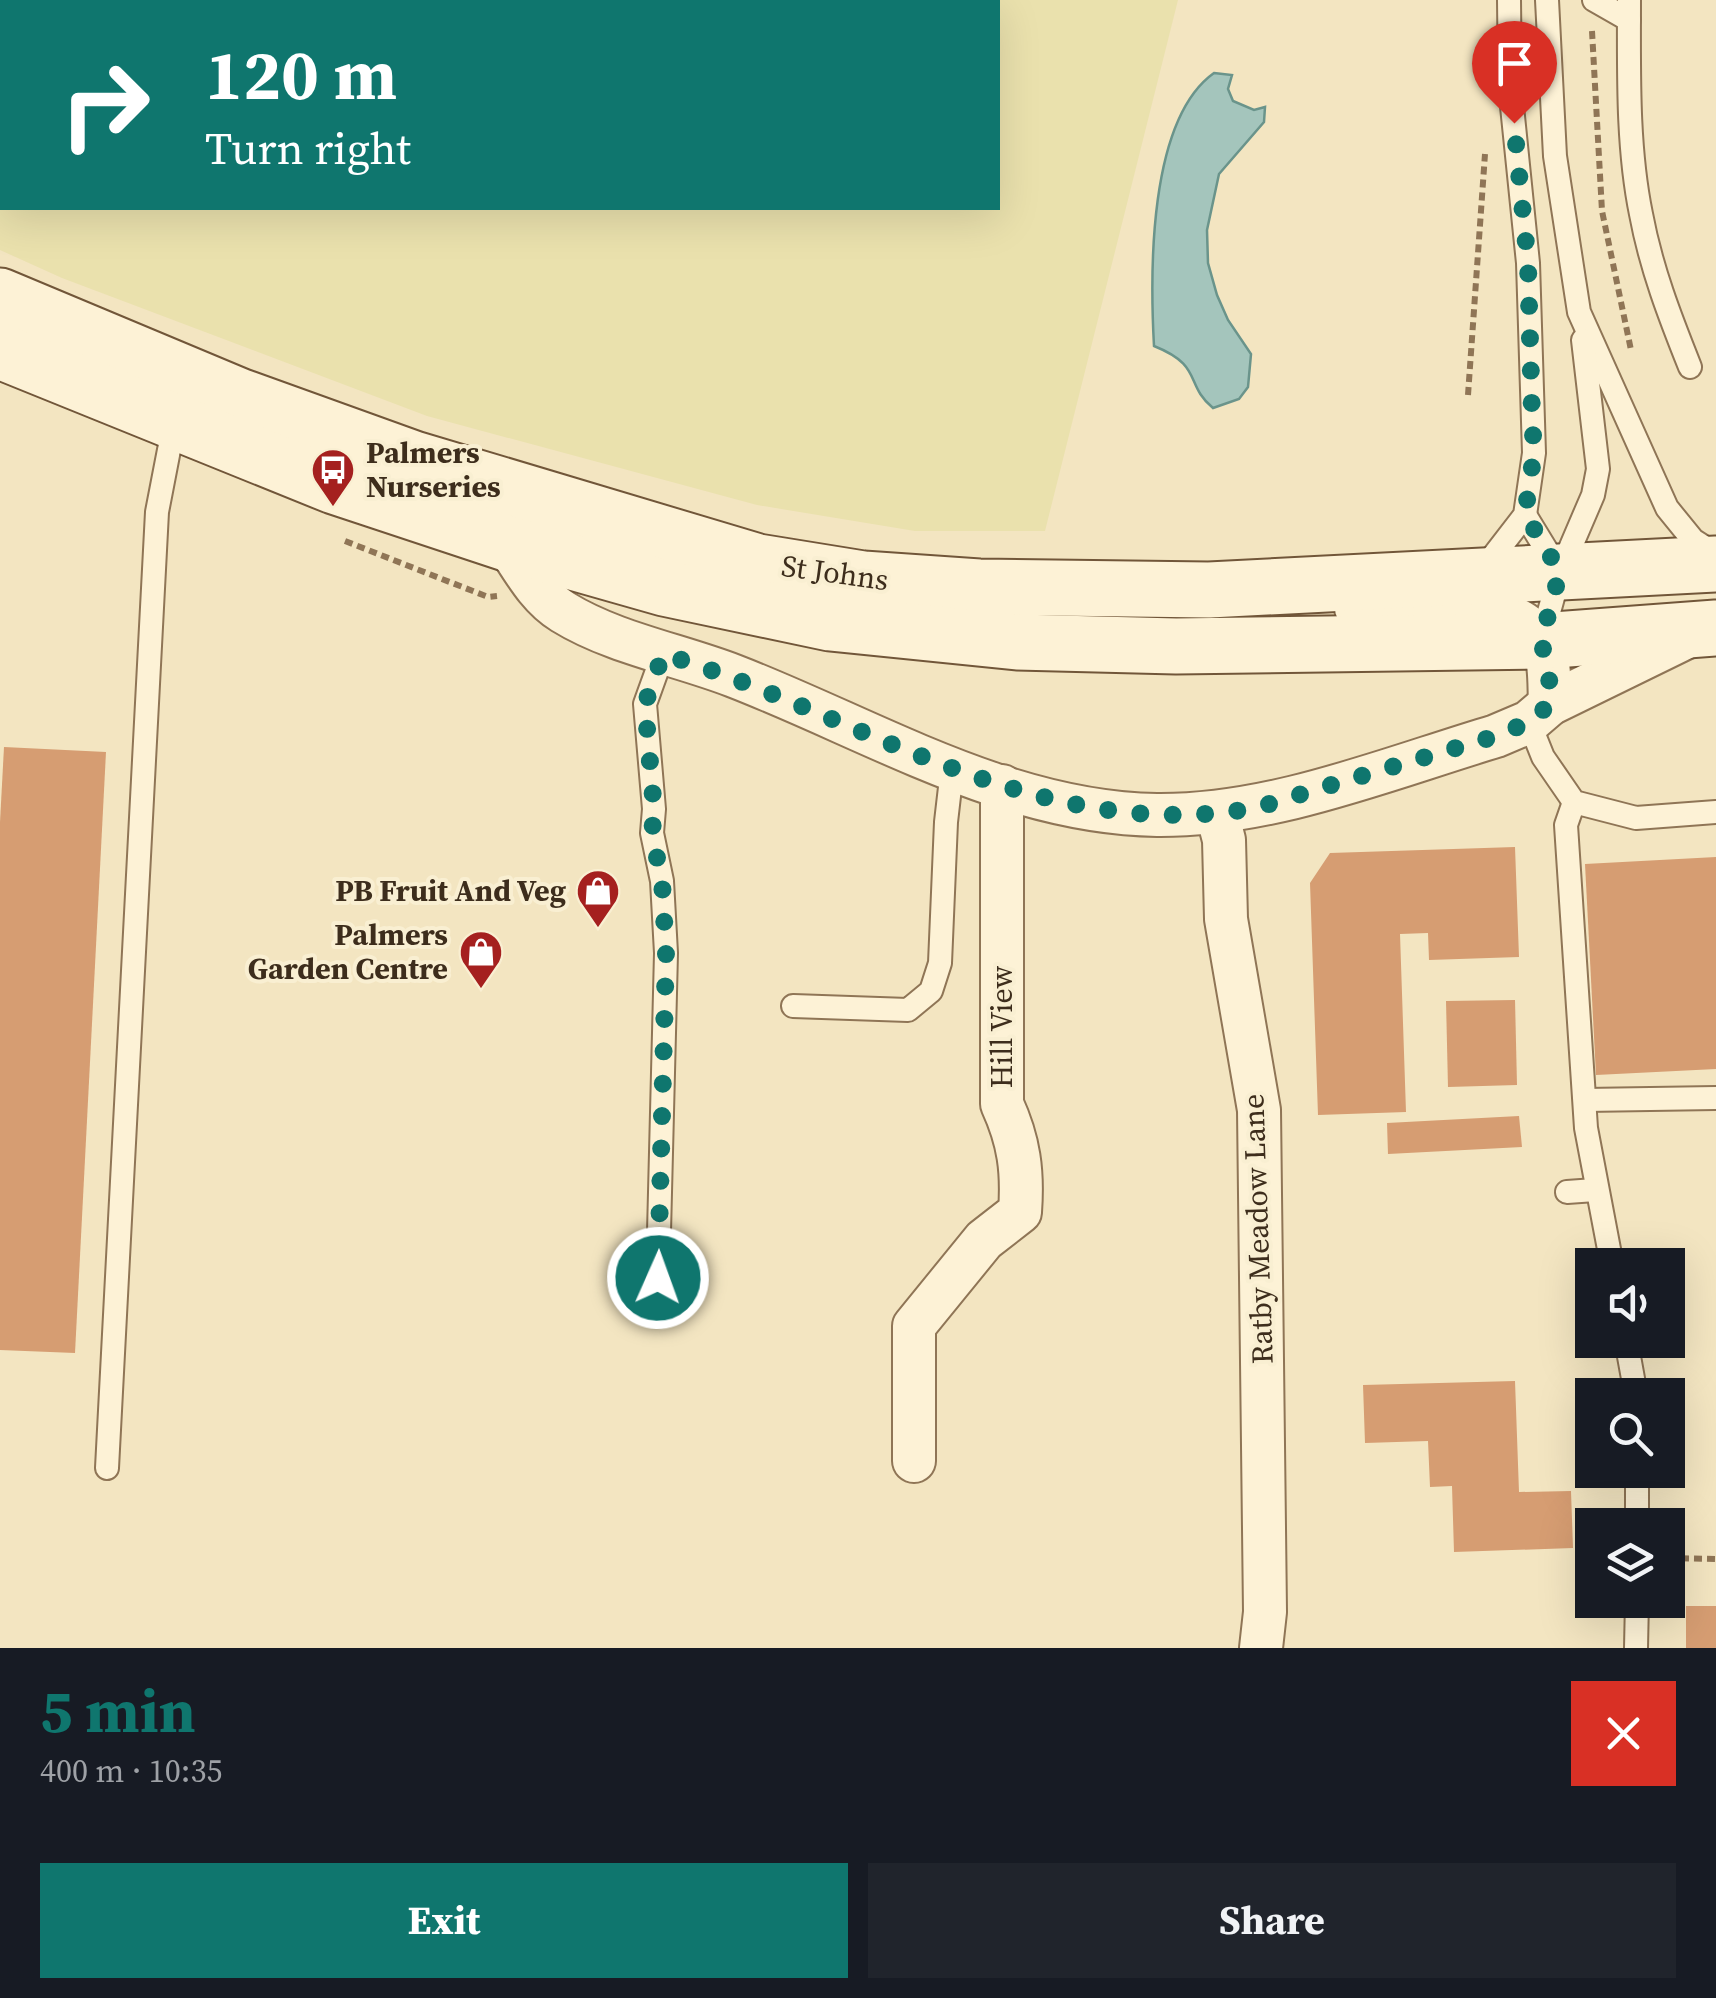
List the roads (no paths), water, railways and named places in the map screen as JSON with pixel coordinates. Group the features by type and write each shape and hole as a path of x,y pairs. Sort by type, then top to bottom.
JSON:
{"main road":[{"name":"St Johns","path":"0,296 238,396 414,459 758,562 863,579 1210,590 1716,564"},
{"name":"St Johns","path":"0,350 334,486 506,543 664,588 830,623 1017,642 1176,646 1541,641 1710,628"},
{"path":"1560,572 1618,605 1710,628"}],"street":[{"path":"506,543 538,592 564,613 663,654 732,675 952,770 1100,811 1157,815 1252,808 1496,736 1710,628"},
{"path":"1210,590 1289,609 1483,606 1518,622 1541,641 1549,672 1539,713"},
{"name":"Hill View","path":"914,1461 914,1326 984,1240 1020,1212 1024,1169 1002,1104 1002,786"},
{"name":"Ratby Meadow Lane","path":"1217,812 1224,840 1226,920 1260,1110 1265,1612 1261,1648"}],"lane":[{"path":"1479,574 1525,514 1534,453 1528,264 1510,88 1509,0"},
{"path":"1541,641 1560,572 1593,495 1598,469 1580,312 1555,156 1547,0"},
{"path":"1593,9 1629,10 1640,212 1662,298 1690,367"},
{"path":"1580,312 1667,508 1693,540 1716,554"},
{"path":"107,1468 157,512 174,424"},
{"path":"1525,514 1560,572"},
{"path":"657,1312 666,953 662,881 652,834 654,809 645,704 663,654"},
{"path":"1539,713 1543,756 1574,802 1636,818 1716,812"},
{"path":"793,1006 908,1010 931,992 940,963 952,770"},
{"path":"1574,802 1566,825 1585,1100 1595,1190 1608,1248"},
{"path":"1585,1100 1716,1098"},
{"path":"1567,1192 1595,1190"},
{"path":"1636,1618 1636,1648"}],"water":[{"path":"1214,73 1232,75 1228,89 1233,101 1254,110 1265,107 1264,122 1219,174 1207,230 1208,263 1217,295 1251,354 1248,387 1239,399 1213,408 1187,368 1170,353 1154,346 1152,279 1165,161 1176,125 1192,95"}],"place":[{"name":"Palmers Nurseries","path":"333,508"},
{"name":"PB Fruit And Veg","path":"598,929"},
{"name":"Palmers Garden Centre","path":"481,990"}]}
